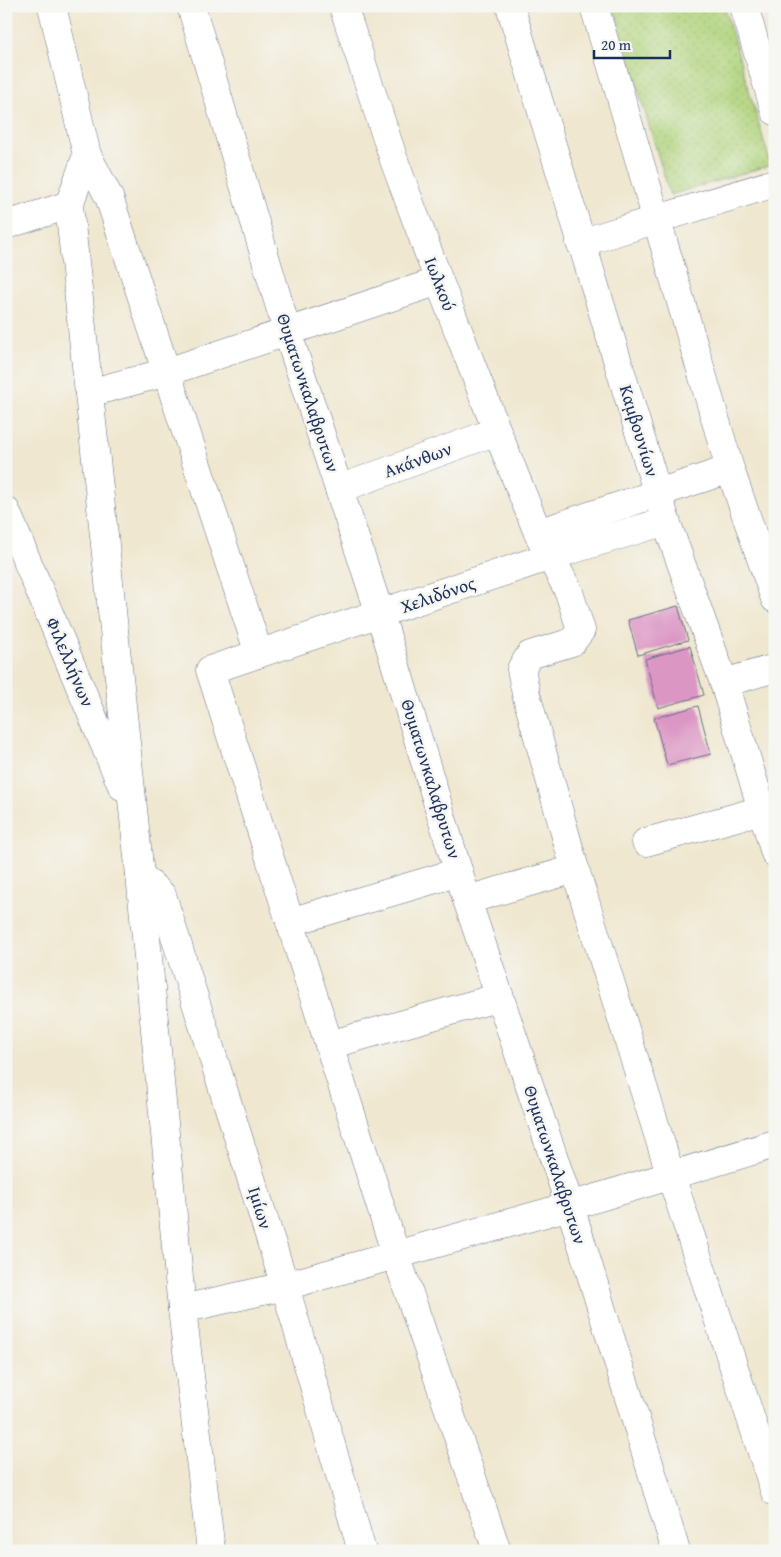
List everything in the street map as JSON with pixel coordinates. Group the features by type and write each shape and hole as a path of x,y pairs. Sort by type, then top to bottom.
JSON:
{"street":[{"path":"52,6 86,155 110,197 259,654"},
{"name":"Θυματωνκαλαβρυτων","path":"191,6 287,331 380,614 467,900 570,1206 676,1551"},
{"name":"Ιωλκού","path":"343,6 395,163 439,281 497,431 545,545 569,592 582,630 572,642 530,655 521,669 526,694 575,868"},
{"name":"Καμβουνίων","path":"510,6 580,243 666,521 724,683 775,853"},
{"path":"594,6 730,469 775,598"},
{"path":"744,6 765,42 775,112"},
{"path":"86,155 69,205 134,812 182,1308 211,1551"},
{"path":"580,243 775,183"},
{"path":"6,225 69,205"},
{"path":"89,393 167,372 439,281"},
{"name":"Ακάνθων","path":"339,489 497,431"},
{"path":"545,545 658,493 730,469"},
{"name":"Φιλελλήνων","path":"6,511 134,812"},
{"name":"Χελιδόνος","path":"290,922 210,670 380,614 545,545 666,521"},
{"path":"724,683 775,668"},
{"path":"646,842 762,810"},
{"path":"467,900 575,868 671,1176 775,1492"},
{"path":"459,872 290,922 396,1254 498,1551"},
{"name":"Ιμίων","path":"140,875 162,895 285,1286 362,1551"},
{"path":"329,1045 500,997"},
{"path":"182,1308 285,1286 570,1206 775,1144"}],"green space":[{"path":"613,6 724,6 771,165 670,195"}],"building":[{"path":"678,606 688,640 638,655 628,620"},
{"path":"690,646 704,695 658,708 645,659"},
{"path":"698,706 711,754 667,765 654,718"}]}
